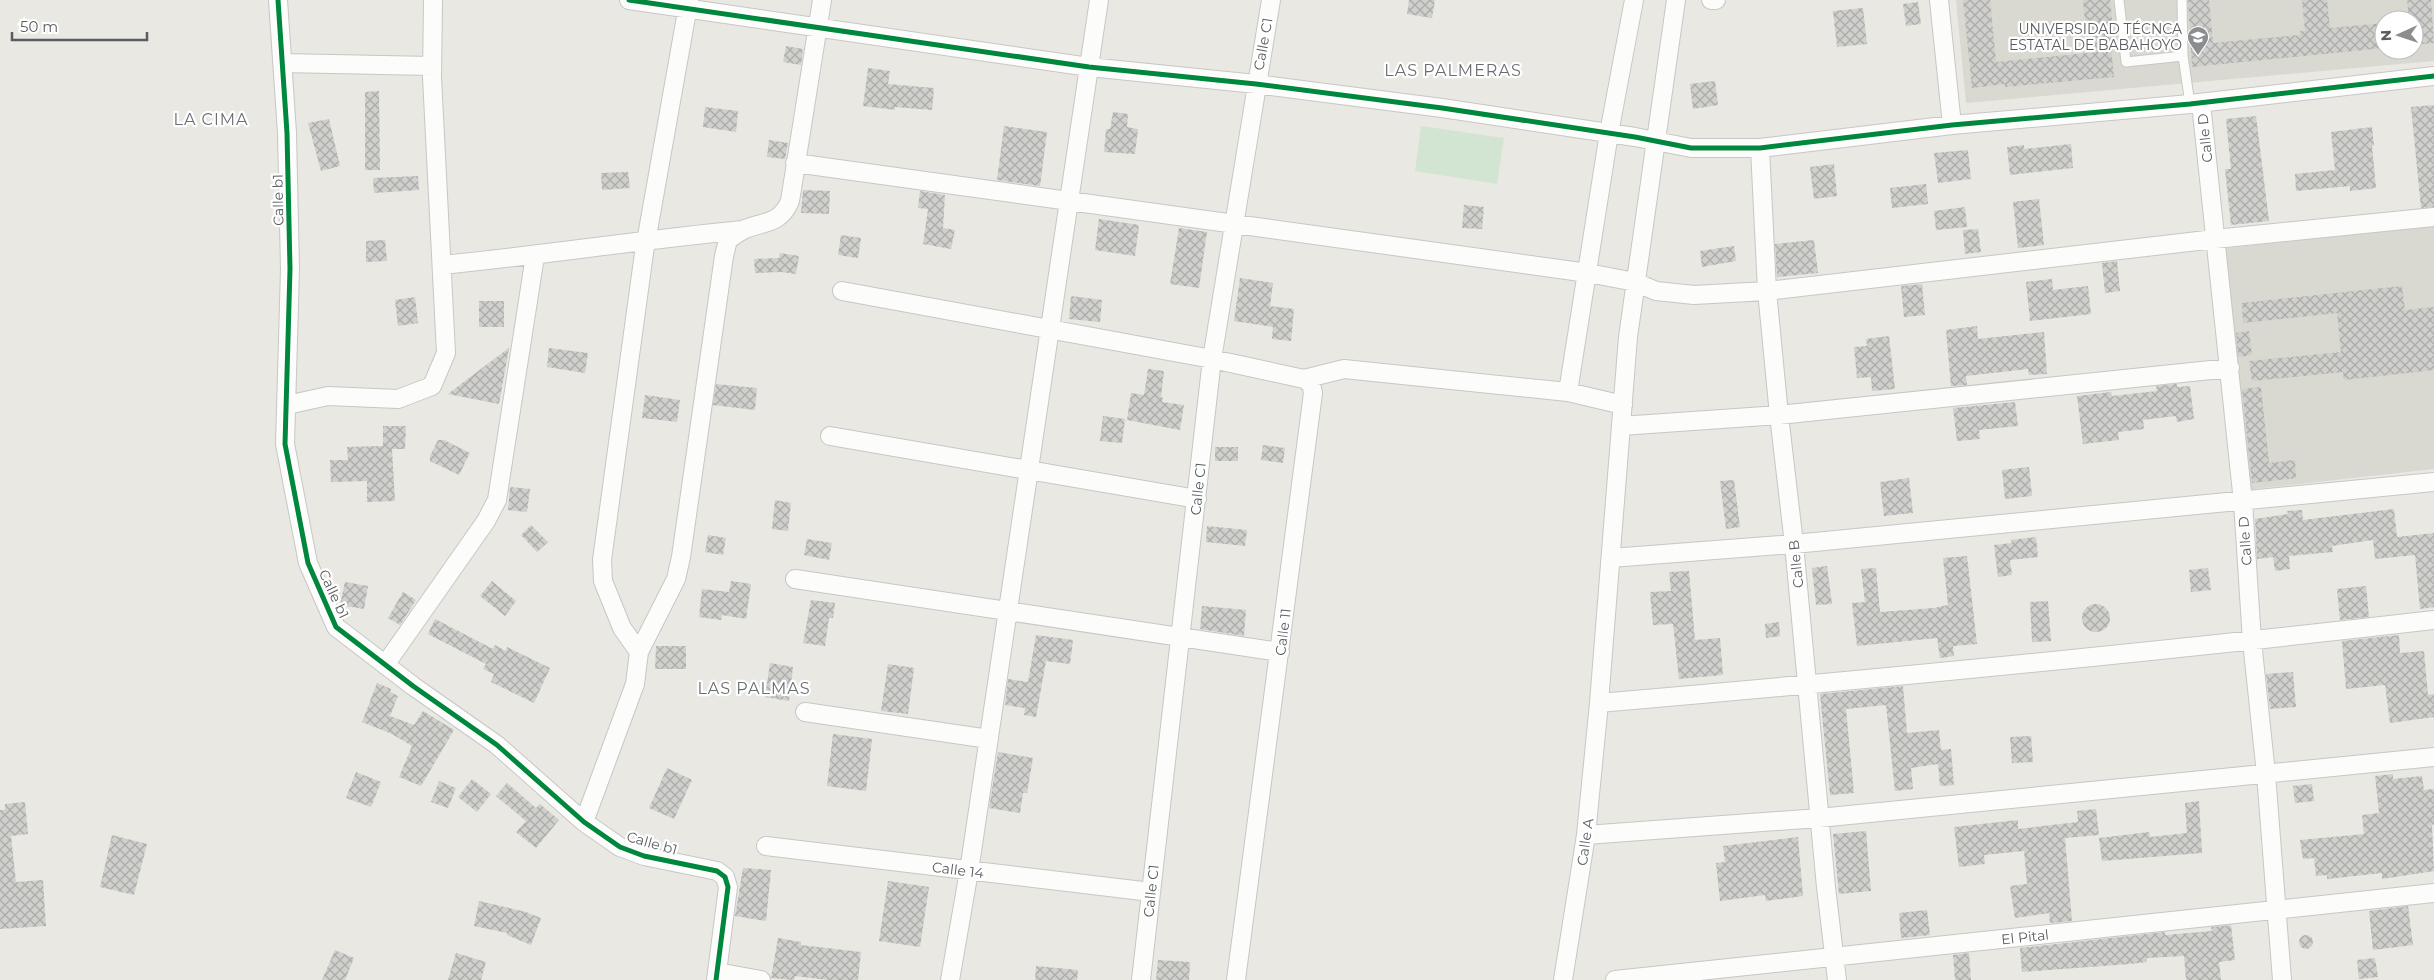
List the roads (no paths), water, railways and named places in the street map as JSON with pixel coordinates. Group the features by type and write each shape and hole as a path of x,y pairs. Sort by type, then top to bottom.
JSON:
{"street":[{"name":"Calle b1","path":"278,0 287,133 290,269 285,444 308,563 336,627 497,746 584,822 620,847 644,856 717,871 725,877 728,887 717,976"},
{"path":"287,405 328,396 398,399 432,386 446,353 432,66 433,0"},
{"path":"629,0 688,5 818,29 1089,67 1256,84 1442,108 1609,133 1691,148 1760,148 1952,126 2196,103 2434,76"},
{"path":"442,265 535,256 647,239 743,230 775,220 784,214 790,201 822,0"},
{"path":"950,980 969,871 1099,0"},
{"name":"Calle C1","path":"1141,980 1182,637 1212,360 1271,0"},
{"path":"1568,392 1609,133 1634,0"},
{"name":"Calle A","path":"1563,980 1586,836 1599,703 1628,337 1676,0"},
{"path":"1711,0 1716,0"},
{"path":"1939,0 1952,126"},
{"path":"639,652 622,628 604,581 602,560 647,239 688,5"},
{"path":"282,63 432,66"},
{"name":"Calle D","path":"2196,103 2215,239 2230,368 2243,502 2252,641 2266,774 2282,980"},
{"name":"Calle B","path":"1760,148 1767,291 1837,980"},
{"path":"795,163 1588,273 1635,282 1656,291 1694,295 1767,291 2215,239 2434,217"},
{"path":"584,822 635,684 639,652 676,579 682,557 724,256 728,240 743,230"},
{"path":"386,665 486,521 497,500 535,256"},
{"path":"842,291 1049,328 1304,379 1344,368 1568,392 1623,405"},
{"path":"1621,426 1779,415 2230,368"},
{"name":"Calle 11","path":"1236,980 1313,393 1311,384 1304,379"},
{"path":"830,436 1028,472 1197,499"},
{"path":"1611,558 1794,544 2434,482"},
{"path":"795,579 1280,652"},
{"path":"1599,703 1808,685 2252,641 2434,620"},
{"path":"805,712 989,739"},
{"path":"1586,836 1820,818 2434,757"},
{"name":"Calle 14","path":"766,846 1151,892"},
{"name":"El Pital","path":"1615,980 2434,893"},
{"path":"717,976 761,980"}],"lane":[{"path":"2119,0 2126,62 2183,56"},
{"path":"2182,0 2183,56 2196,103"}],"place":[{"name":"UNIVERSIDAD TÉCNCA ESTATAL DE BABAHOYO","path":"2198,56"}],"district":[{"name":"LAS PALMERAS","path":"1453,70"},
{"name":"LA CIMA","path":"211,119"},
{"name":"LAS PALMAS","path":"754,688"}]}
